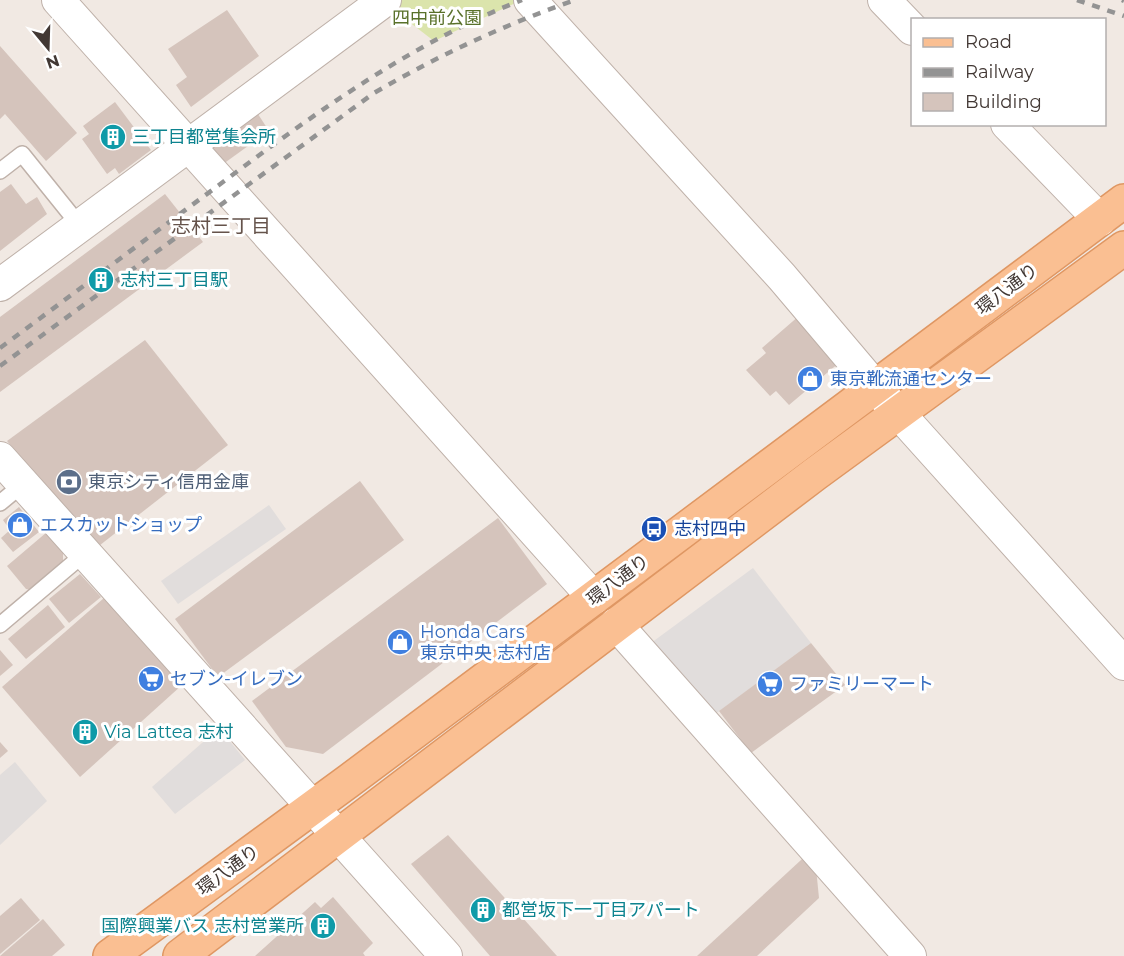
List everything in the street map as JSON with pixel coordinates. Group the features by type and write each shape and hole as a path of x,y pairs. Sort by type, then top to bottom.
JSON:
{"main road":[{"name":"環八通り","path":"110,956 1112,211"},
{"name":"環八通り","path":"180,956 616,624 898,413 1124,248"}],"street":[{"path":"58,0 594,598"},
{"path":"0,285 385,0"},
{"path":"530,0 782,277 898,413 1124,664"},
{"path":"884,0 911,28"},
{"path":"1009,126 1112,211"},
{"path":"0,458 12,493 84,554 446,956"},
{"path":"616,624 910,956"}],"lane":[{"path":"0,171 22,154 80,226"},
{"path":"0,625 84,554"}],"green space":[{"name":"四中前公園","path":"385,0 522,0 434,41 383,2"}],"shaded area":[{"path":"269,505 286,529 178,604 161,581"},
{"path":"753,568 811,643 710,718 651,643"},
{"path":"219,728 245,760 175,814 152,787"},
{"path":"15,762 47,801 0,845 0,775"}],"building":[{"path":"227,10 259,56 191,107 176,85 187,77 168,49"},
{"path":"0,46 77,133 46,161 5,114 0,119"},
{"name":"三丁目都営集会所","path":"115,102 151,150 119,174 115,168 107,174 82,139 89,134 83,126"},
{"path":"256,111 269,131 219,167 211,157 211,139"},
{"path":"11,184 26,204 37,197 47,214 0,251 0,192"},
{"name":"志村三丁目駅","path":"165,194 203,242 0,392 0,317"},
{"path":"800,315 840,362 789,405 776,391 770,396 746,370 766,353 762,348"},
{"path":"145,340 228,445 95,549 7,441"},
{"path":"360,481 404,540 218,677 175,619"},
{"name":"エスカットショップ","path":"19,507 39,532 13,552 1,538 10,530 3,520"},
{"name":"Honda Cars 東京中央 志村店","path":"498,518 547,584 323,754 286,747 252,701"},
{"path":"47,532 63,552 63,561 31,590 26,589 7,566"},
{"path":"80,574 101,597 69,623 49,599"},
{"name":"Via Lattea 志村","path":"104,598 182,685 80,777 2,687"},
{"path":"48,605 65,627 26,659 8,639"},
{"path":"811,643 845,685 751,753 719,711"},
{"path":"0,650 13,665 0,676"},
{"path":"0,742 8,751 0,758"},
{"name":"都営坂下一丁目アパート","path":"448,835 557,956 490,956 411,864"},
{"path":"814,848 819,898 757,956 697,956"},
{"name":"国際興業バス 志村営業所","path":"333,897 373,943 363,953 365,956 255,956 315,902 321,908"},
{"path":"21,898 40,920 0,954 0,916"},
{"path":"43,919 65,945 52,956 0,956"}],"railway":[{"path":"0,348 255,158 364,82 441,37 522,0"},
{"path":"0,366 374,93 472,42 575,0"},
{"path":"1077,0 1124,16"}],"place":[{"name":"三丁目都営集会所","path":"113,137"},
{"name":"志村三丁目駅","path":"101,280"},
{"name":"東京靴流通センター","path":"810,379"},
{"name":"東京シティ信用金庫","path":"69,482"},
{"name":"エスカットショップ","path":"20,525"},
{"name":"志村四中","path":"654,529"},
{"name":"Honda Cars 東京中央 志村店","path":"400,642"},
{"name":"セブン-イレブン","path":"151,679"},
{"name":"ファミリーマート","path":"770,684"},
{"name":"Via Lattea 志村","path":"85,732"},
{"name":"都営坂下一丁目アパート","path":"483,910"},
{"name":"国際興業バス 志村営業所","path":"323,926"}],"district":[{"name":"志村三丁目","path":"221,226"}]}
